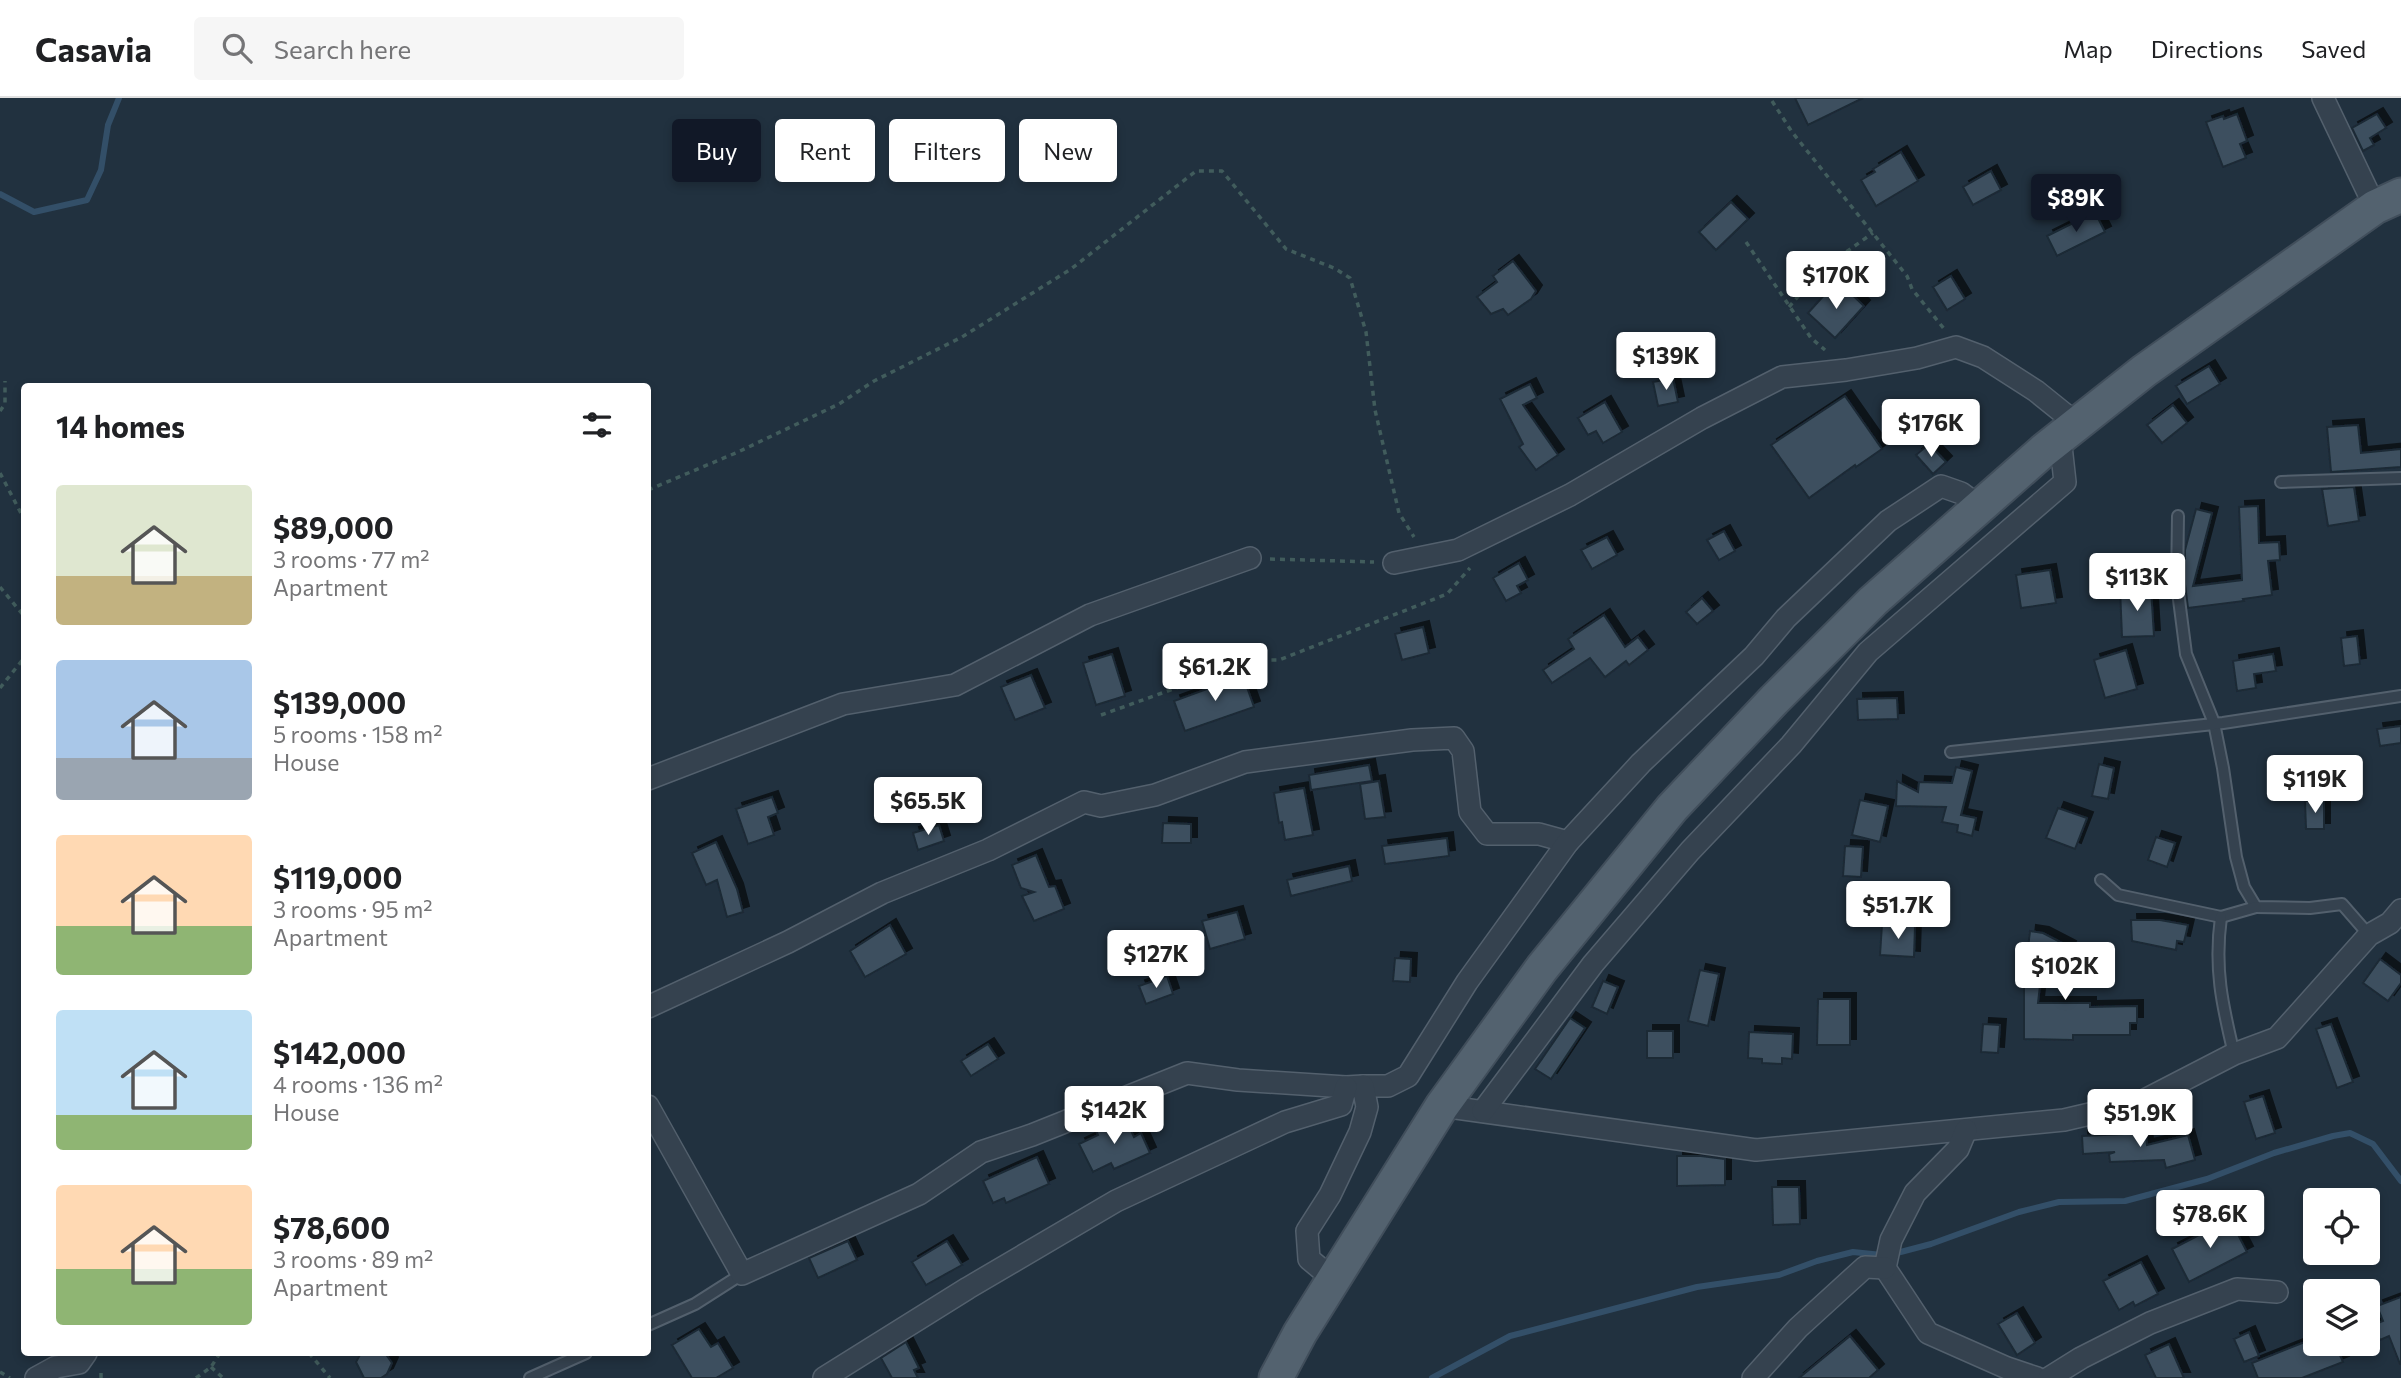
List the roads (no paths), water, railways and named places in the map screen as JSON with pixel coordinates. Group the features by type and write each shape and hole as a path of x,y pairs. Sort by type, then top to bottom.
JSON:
{"main road":[{"path":"1276,1378 1300,1333 1441,1106 1542,968 1672,808 1774,699 1873,601 2069,430 2144,371 2388,201"}],"street":[{"path":"2323,98 2388,201"},
{"path":"1394,563 1458,550 1570,495 1702,418 1782,377 1917,358 1956,347 1983,357 2036,391 2069,430 2065,482 1868,652 1791,745 1690,851 1593,964 1483,1111"},
{"path":"651,1111 742,1274 919,1194 981,1152 1032,1135 1187,1073 1238,1080 1354,1087 1388,1086 1408,1076 1467,982 1568,842 1640,763 1754,656 1786,618 1888,521 1941,486 1961,493 1980,507"},
{"path":"651,778 843,704 955,685 1090,615 1250,558"},
{"path":"651,1006 788,942 882,893 988,850 1084,802 1101,806 1155,795 1245,762 1412,740 1454,738 1464,751 1470,812 1487,834 1539,834 1568,842"},
{"path":"1441,1106 1756,1150 2064,1120 2141,1102 2234,1054 2277,1038 2370,935 2397,920"},
{"path":"1333,1279 1309,1259 1307,1231 1330,1195 1360,1132 1367,1107 1354,1087"},
{"path":"824,1378 968,1287 1116,1201 1286,1122 1341,1105 1354,1087"},
{"path":"1966,1130 1958,1149 1915,1193 1891,1240 1885,1268 1928,1334 2037,1378"},
{"path":"1753,1378 1798,1328 1865,1267 1885,1268"},
{"path":"2049,1378 2081,1358 2150,1323 2237,1289 2277,1292"},
{"path":"36,1378 56,1367 79,1363 84,1356"}],"lane":[{"path":"2281,482 2401,478"},
{"path":"2178,516 2177,584 2186,654 2214,723 2224,768 2236,857 2244,887 2256,907"},
{"path":"1951,752 2214,723 2401,696"},
{"path":"2101,880 2118,895 2221,917 2256,907 2310,908 2342,904 2370,935"},
{"path":"2221,917 2218,940 2220,996 2234,1054"},
{"path":"651,1324 695,1304 742,1274"},
{"path":"530,1378 579,1356"}],"waterway":[{"path":"0,194 34,212 87,200 101,170 108,125 119,98"},
{"path":"1893,1254 1931,1244 2019,1212 2059,1202 2125,1201 2207,1179 2274,1153 2350,1133 2373,1144 2401,1181"},
{"path":"1432,1378 1510,1336 1697,1287 1779,1275 1853,1252 1882,1255"}]}
